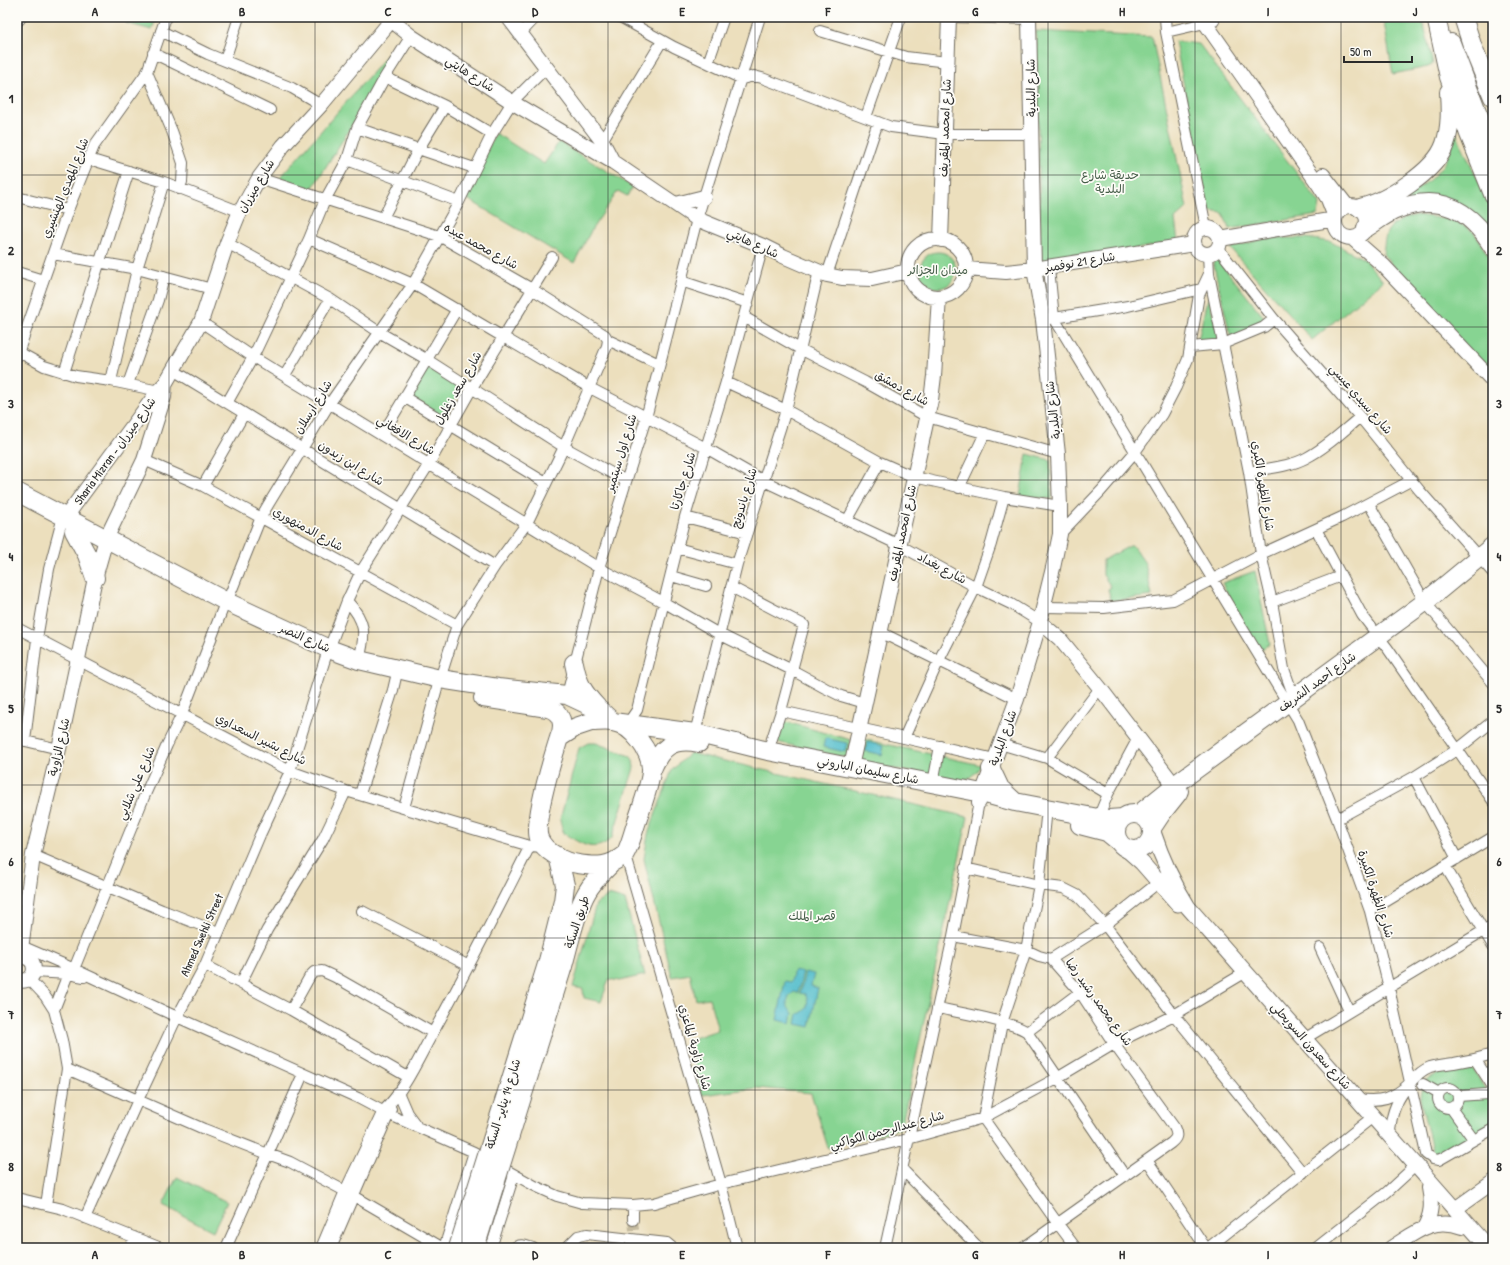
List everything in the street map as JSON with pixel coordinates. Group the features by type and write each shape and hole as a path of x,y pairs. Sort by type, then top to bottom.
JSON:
{"highway":[{"path":"1436,17 1449,77 1469,134 1493,194"},
{"path":"1443,17 1448,37 1476,110 1493,149"},
{"path":"1463,17 1493,97"},
{"path":"1354,207 1380,202 1422,174 1436,161 1445,146 1448,135 1450,108 1449,77"},
{"path":"1361,232 1397,209 1419,204 1438,203 1457,210 1473,221 1493,247"},
{"name":"شارع النصر","path":"17,492 67,525"},
{"name":"شارع النصر","path":"17,500 105,543 225,605 358,667 396,677 439,683"},
{"path":"67,525 87,555 95,578"},
{"name":"شارع أحمد الشريف","path":"1131,816 1178,789 1294,708 1489,560"},
{"name":"شارع النصر","path":"328,653 359,660 495,700 614,719 632,731 642,744 650,761 651,772"},
{"path":"574,663 578,681 586,696 614,719"},
{"path":"563,710 576,727 591,722 614,719"},
{"name":"طريق السكة","path":"556,963 565,885 544,850 539,839 537,828 563,710"},
{"name":"شارع سليمان الباروني","path":"614,719 695,733 768,751 933,783 1046,818 1107,832 1122,844"},
{"name":"شارع سليمان الباروني","path":"618,859 641,807 651,772 656,761 666,747 682,741 693,742 899,788 1015,802 1098,818 1109,819 1131,816"},
{"path":"993,764 1000,788 1015,802"},
{"name":"شارع أحمد الشريف","path":"1153,830 1178,789"},
{"path":"1131,816 1147,819 1153,830 1152,838 1144,848 1131,850 1122,844 1116,831 1117,826 1131,816"},
{"path":"544,850 576,864 593,866 618,859"},
{"name":"طريق السكة","path":"556,963 586,893 596,879 618,859"},
{"name":"شارع 14 يناير- السكة","path":"458,1248 556,963"},
{"name":"شارع 14 يناير- السكة","path":"475,1248 556,963"}],"main road":[{"name":"شارع سعدون السويحلي","path":"1153,830 1164,863 1177,890 1188,907 1489,1248"},
{"name":"شارع سعدون السويحلي","path":"1122,844 1156,879 1429,1188 1480,1248"},
{"path":"1156,879 1148,865 1149,858 1157,855 1164,863"}],"street":[{"name":"شارع المهدي الهنشيري","path":"18,353 68,210 94,146 147,72 166,17"},
{"path":"225,60 239,17"},
{"name":"شارع هايتي","path":"508,17 602,142 613,162"},
{"path":"520,33 536,17"},
{"path":"708,63 724,17"},
{"name":"شارع اول سبتمبر","path":"563,710 599,568 646,418 697,219 742,79 760,17"},
{"path":"866,117 901,17"},
{"path":"948,17 1029,18"},
{"name":"شارع امحمد المقريف","path":"941,240 948,17"},
{"path":"1165,17 1166,32 1206,227"},
{"path":"626,18 662,41 742,79 754,76 762,78 891,127 945,134 1032,134"},
{"name":"شارع البلدية","path":"981,798 1017,699 1044,607 1060,534 1058,454 1048,319 1034,269 1029,18"},
{"name":"شارع هايتي","path":"393,19 411,36 512,102 613,162 697,219 823,273 842,278 868,279 908,271"},
{"name":"شارع ميزران","path":"163,388 201,322 227,243 259,178 283,146 393,19"},
{"path":"1166,32 1208,20"},
{"path":"1208,20 1333,189 1366,215 1367,224 1361,232 1344,236 1338,231 1335,218 1321,188 1208,20"},
{"path":"161,31 208,54 292,88 320,104"},
{"path":"820,31 889,53 927,61 947,62"},
{"path":"226,402 253,357 309,239 325,200 347,160 357,128 385,77 411,36"},
{"path":"602,142 662,41"},
{"path":"154,53 270,110"},
{"name":"شارع ارسلان","path":"225,605 261,517 330,403 413,284 459,202 474,168 492,134 512,102 546,66"},
{"path":"147,72 172,131 183,163 182,182 179,189"},
{"path":"385,77 445,106 492,134"},
{"path":"383,218 418,150 445,106"},
{"name":"شارع باندونج","path":"695,733 737,564 762,480 786,410 800,349 823,273 878,122"},
{"path":"357,128 474,168"},
{"path":"89,159 164,182 241,212"},
{"path":"347,160 459,202"},
{"path":"64,373 129,171"},
{"name":"شارع محمد عبده","path":"259,178 439,236 532,289 605,335 608,340 659,364"},
{"path":"110,381 137,269 164,182"},
{"path":"17,196 68,210"},
{"path":"676,204 704,197"},
{"path":"1216,247 1217,232 1210,227 1201,228 1195,233 1194,244 1199,252 1335,218 1340,210 1354,207"},
{"path":"1361,232 1384,266 1493,381"},
{"name":"شارع بغداد","path":"309,239 413,284 590,388 706,448 762,480 848,519 899,545 976,587 1011,604 1040,622 1060,639 1178,789"},
{"path":"931,240 941,240 953,244 963,255 966,269 961,285 955,291 939,297 930,296 919,290 911,280 908,271 909,263 916,248 931,240"},
{"path":"227,243 291,276 330,299 379,332 426,359 564,447 626,481"},
{"name":"شارع 21 نوفمبر","path":"966,269 1006,272 1050,268 1117,255 1194,244"},
{"name":"شارع جاكارتا","path":"614,719 637,710 665,603 677,548 726,382 763,246"},
{"name":"شارع الظهرة الكبري","path":"1216,247 1209,274 1249,472 1261,554 1272,602 1284,669 1294,708"},
{"name":"شارع سيدي عيسي","path":"1216,247 1274,319 1360,417 1412,480 1489,560"},
{"path":"53,254 137,269 212,289"},
{"name":"شارع سعد زغلول","path":"347,601 360,573 429,464 472,388 552,257"},
{"path":"1050,268 1048,319 1134,452 1214,579 1272,676 1294,708"},
{"path":"17,272 43,280"},
{"path":"1060,534 1101,491 1134,452 1162,414 1188,359 1201,289 1209,274"},
{"path":"128,384 158,300 164,276"},
{"path":"681,281 748,303"},
{"path":"1048,319 1128,306 1201,289"},
{"name":"شارع امحمد المقريف","path":"851,767 927,417 934,376 939,297"},
{"path":"285,375 330,299"},
{"path":"382,435 457,309"},
{"name":"شارع دمشق","path":"744,317 800,349 927,417 1058,454"},
{"path":"1191,347 1223,344 1264,327 1274,319"},
{"name":"شارع الافغاني","path":"201,322 253,357 285,375 599,568 719,634 792,670 830,691 865,703"},
{"path":"404,808 457,625 495,566 527,523 564,447 590,388 608,340"},
{"path":"18,353 44,366 76,376 163,388"},
{"name":"شارع ابن زيدون","path":"173,370 495,566"},
{"path":"726,382 786,410 880,462 914,477 1004,498 1060,506"},
{"name":"شارع الزاوية","path":"19,951 32,861 59,749 95,578 105,543 144,460 164,397 163,388"},
{"name":"Sharia Mizran - شارع ميزران","path":"67,525 163,388"},
{"path":"404,397 546,483"},
{"path":"203,486 244,414"},
{"path":"1249,472 1286,465 1305,459 1318,452 1360,417"},
{"path":"959,488 985,433"},
{"name":"شارع الدمنهوري","path":"144,460 203,486 457,625"},
{"path":"848,519 880,462"},
{"path":"1044,607 1104,608 1173,600 1261,554 1369,504 1412,480"},
{"path":"904,738 976,587 991,544 1004,498"},
{"path":"1369,504 1429,606 1493,682"},
{"path":"686,517 747,533"},
{"path":"59,749 21,740 49,569 67,525"},
{"path":"1316,529 1362,615 1493,801"},
{"path":"677,548 737,564"},
{"path":"671,576 706,586"},
{"path":"1272,602 1341,576"},
{"path":"731,587 804,625 781,711 768,751"},
{"path":"347,601 355,610 362,624 364,642 359,660"},
{"name":"Ahmed Swehli Street","path":"85,1218 177,1017 205,966 260,835 290,771 328,653 347,601"},
{"name":"شارع علي شلابي","path":"54,1010 158,766 182,714 225,605"},
{"name":"شارع بشير السعداوي","path":"17,628 290,771 346,791 544,850"},
{"path":"880,632 940,660 1017,699"},
{"path":"1272,676 1284,669"},
{"path":"360,794 396,677"},
{"path":"1047,758 1100,688"},
{"name":"شارع الظهرة الكبيرة","path":"1294,708 1337,819 1370,911 1411,1082 1426,1154 1433,1159 1439,1160 1493,1129"},
{"path":"781,711 940,746 993,764"},
{"path":"1337,819 1414,777 1458,750 1493,721"},
{"path":"1098,818 1108,794 1138,738"},
{"path":"1000,744 1047,758 1108,794"},
{"path":"933,783 940,746"},
{"path":"1414,777 1456,859"},
{"path":"240,983 267,930 323,839 346,791"},
{"path":"885,1248 938,1008 965,868 981,798"},
{"path":"1046,818 1038,885 1026,950 1002,1023 983,1118 1076,1248"},
{"path":"1370,911 1493,836"},
{"path":"321,1248 350,1194 386,1113 433,1033 469,966 544,850"},
{"name":"شارع زاوية الماعزي","path":"618,859 721,1184 737,1248"},
{"path":"17,918 24,886 32,861 108,886 162,910 218,932"},
{"path":"1445,866 1493,946"},
{"path":"965,868 1038,885 1063,888 1077,895 1105,925 1174,1015 1303,1173"},
{"path":"1051,959 1105,925 1156,879"},
{"path":"362,911 469,966"},
{"path":"1304,1039 1493,925"},
{"name":"شارع محمد رشيد رضا","path":"953,936 1026,950 1039,956 1051,959 1080,992 1114,1044 1174,1127 1177,1137 1147,1160"},
{"path":"1320,948 1349,1011"},
{"path":"19,951 28,958 25,978"},
{"name":"شارع عبدالرحمن الكواكبي","path":"19,951 61,963 71,971 96,980 474,1152 514,1175 557,1196 582,1203 654,1203 721,1184 908,1139 983,1118 1057,1078 1114,1044 1174,1015 1241,975"},
{"path":"25,978 61,963"},
{"path":"205,966 291,1010 408,1077"},
{"path":"25,978 71,971"},
{"path":"291,1010 310,976 314,972 322,971 335,976 433,1033"},
{"path":"25,978 45,996 54,1010 62,1040 66,1069 46,1205"},
{"path":"1027,1032 1080,992"},
{"path":"938,1008 1017,1027 1027,1032 1125,1176"},
{"path":"1390,1136 1390,1122 1392,1113 1401,1095 1423,1070 1493,1054"},
{"path":"1458,1096 1491,1091 1475,1059"},
{"path":"66,1069 204,1129 309,1172 444,1248 474,1152"},
{"path":"226,1248 303,1074"},
{"path":"1358,1099 1374,1101 1383,1100 1392,1096 1411,1082"},
{"path":"1423,1084 1439,1092"},
{"path":"1446,1088 1453,1089 1458,1096 1457,1104 1451,1108 1442,1108 1437,1101 1439,1092 1446,1088"},
{"path":"398,1092 407,1113 418,1127"},
{"path":"1451,1108 1471,1136"},
{"path":"1023,1248 1147,1160 1207,1248 1369,1120"},
{"path":"902,1169 979,1248"},
{"path":"1316,1248 1387,1192 1412,1169"},
{"path":"491,1248 514,1175"},
{"path":"1455,1209 1493,1182"},
{"path":"1424,1228 1428,1221 1431,1209 1429,1188"},
{"path":"331,1248 350,1194"},
{"path":"17,1198 63,1209 161,1248"},
{"path":"633,1204 633,1220"},
{"path":"1391,1248 1424,1228 1443,1223 1462,1227"},
{"path":"566,1248 578,1236 587,1234 634,1235 661,1245 669,1244 673,1248"},
{"path":"130,1248 134,1237"},
{"path":"514,1248 522,1245 532,1248"}],"green space":[{"path":"128,17 156,17 152,30 126,23"},
{"path":"1383,17 1422,17 1433,64 1428,67 1393,74"},
{"name":"حديقة شارع البلدية","path":"1036,31 1152,37 1187,208 1175,219 1178,242 1041,264"},
{"path":"403,37 383,76 310,192 280,178"},
{"path":"1175,41 1199,44 1320,204 1318,215 1229,229 1223,213 1209,211"},
{"path":"1454,129 1493,211 1493,235 1470,213 1387,207 1422,186 1437,173 1449,153"},
{"path":"495,133 544,164 559,142 633,187 627,196 618,191 592,229 574,263 466,198"},
{"path":"1417,215 1454,220 1474,232 1493,264 1493,374 1413,292 1383,254 1386,235 1391,227 1399,221"},
{"path":"1267,238 1306,238 1331,242 1364,259 1383,281 1312,340 1230,248"},
{"name":"ميدان الجزائر","path":"938,252 951,257 956,270 951,283 938,288 925,283 920,270 925,257"},
{"path":"1218,260 1267,321 1231,338 1213,262"},
{"path":"1209,298 1220,344 1197,345 1206,304"},
{"path":"425,366 462,388 443,419 407,397"},
{"path":"1027,454 1050,460 1052,499 1020,496"},
{"path":"1132,545 1145,563 1152,596 1111,601 1108,589 1111,587 1103,575 1103,560"},
{"path":"1255,571 1270,644 1258,651 1222,583"},
{"path":"783,721 851,740 847,758 777,742"},
{"path":"862,739 981,765 973,775 961,781 858,762"},
{"path":"588,743 596,743 630,756 633,760 634,768 612,838 599,846 593,847 587,846 563,833 560,820 579,748"},
{"name":"قصر الملك","path":"690,753 968,817 901,1128 828,1148 811,1093 757,1088 702,1095 688,1040 718,1030 709,998 696,1000 690,974 672,977 644,859 648,834 672,770"},
{"path":"609,895 625,900 645,975 619,981 609,979 601,1002 584,998 583,989 573,987 596,904"},
{"path":"1473,1069 1493,1102 1493,1124 1440,1154 1435,1154 1432,1150 1420,1098 1422,1089 1431,1077 1447,1072"},
{"path":"177,1177 227,1202 213,1231 163,1205"}],"water":[{"path":"825,738 847,743 845,752 823,747"},
{"path":"867,742 884,746 882,755 865,751"},
{"path":"794,970 803,972 798,993 794,992 789,997 787,1002 788,1008 793,1013 791,1023 777,1020 785,981 791,982"},
{"path":"805,972 814,974 811,986 818,988 810,1027 796,1024 798,1014 806,1009 808,1003 805,994 800,993"}],"tunnel":[{"path":"633,1220 634,1230"}]}
